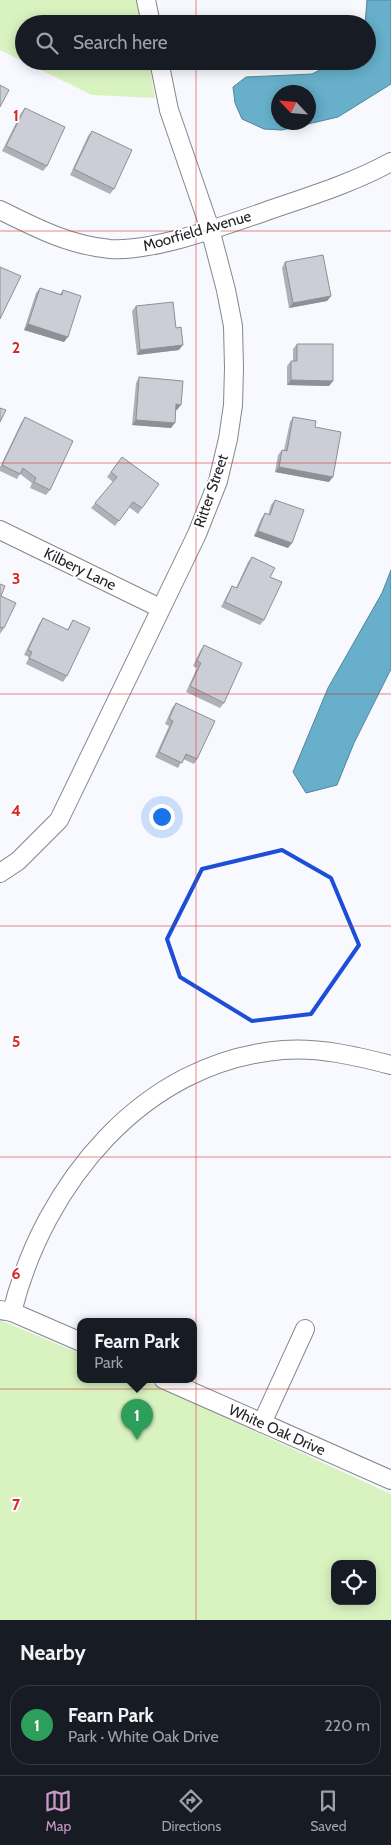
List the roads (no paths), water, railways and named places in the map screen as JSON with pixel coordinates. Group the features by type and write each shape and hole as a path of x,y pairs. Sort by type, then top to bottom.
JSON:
{"street":[{"path":"146,0 149,15"},
{"name":"Ritter Street","path":"0,873 18,861 59,820 197,534 218,481 233,405 235,383 233,326 210,229 169,110 161,70"},
{"name":"Moorfield Avenue","path":"0,210 65,240 110,249 141,248 210,229 344,184 391,162"},
{"name":"Kilbery Lane","path":"0,530 160,608"},
{"path":"77,1340 6,1311 54,1206 82,1164 130,1114 173,1083 230,1059 283,1050 342,1053 391,1065"},
{"path":"262,1423 305,1329"},
{"name":"White Oak Drive","path":"172,1383 391,1480"}],"water":[{"path":"367,0 391,0 391,84 338,117 316,122 316,85 271,85 271,129 264,129 242,119 235,103 233,87 246,77 312,74 320,70 376,70 376,15 366,15"},
{"path":"391,570 391,669 354,743 337,785 306,793 293,772 328,688 382,593"}],"place":[{"name":"Fearn Park","path":"137,1440"}]}
